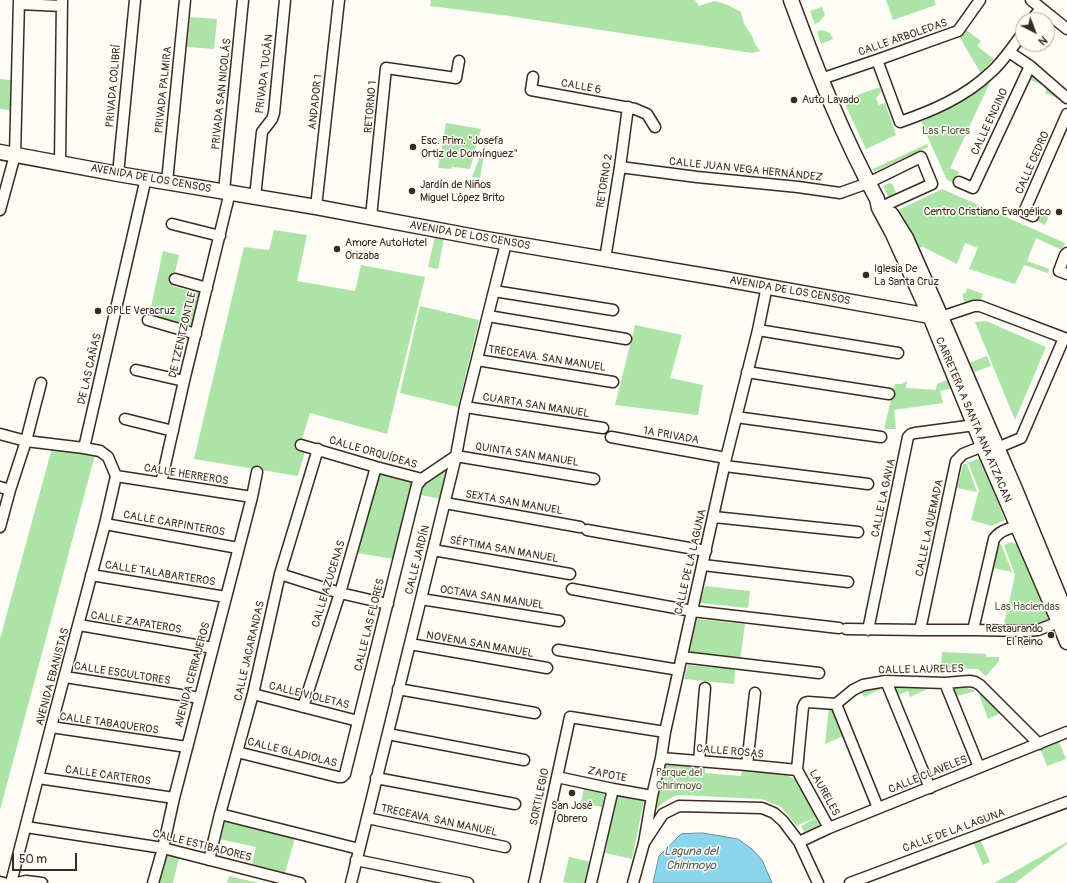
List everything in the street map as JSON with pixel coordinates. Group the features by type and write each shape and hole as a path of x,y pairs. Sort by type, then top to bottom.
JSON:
{"street":[{"name":"PRIVADA COLIBRÍ","path":"118,174 135,0"},
{"name":"PRIVADA PALMIRA","path":"167,182 185,0"},
{"name":"PRIVADA SAN NICOLÁS","path":"227,192 243,0"},
{"name":"PRIVADA TUCÁN","path":"255,197 262,132 274,114 285,0"},
{"name":"ANDADOR 1","path":"316,207 339,0"},
{"name":"CARRETERA A SANTA ANA ATZACAN","path":"791,0 821,79 845,135 868,183 880,204 919,293 935,317 997,448 1064,619 1067,642"},
{"name":"CALLE ARBOLEDAS","path":"821,79 958,31 980,0"},
{"path":"1031,0 1067,29"},
{"path":"0,210 15,155 19,2 62,3 60,163"},
{"path":"1038,12 1041,8"},
{"path":"877,60 900,122 937,108 960,96 991,72 1015,44"},
{"path":"1009,52 1030,66 1067,98"},
{"name":"RETORNO 1","path":"371,217 386,68 456,78 458,60"},
{"name":"CALLE ENCINO","path":"959,182 973,188 1030,66"},
{"name":"CALLE 6","path":"533,77 531,90 635,109 647,114 655,127"},
{"name":"RETORNO 2","path":"605,259 628,107"},
{"name":"CALLE CEDRO","path":"1033,216 1024,212 1067,114"},
{"name":"AVENIDA DE LOS CENSOS","path":"0,152 506,242 767,286 935,317"},
{"name":"CALLE JUAN VEGA HERNÁNDEZ","path":"620,167 840,193 868,183 921,157 932,184 880,204"},
{"name":"DE LAS CAÑAS","path":"84,448 146,178"},
{"name":"DE TZENTZONTLE","path":"161,483 220,236 227,192"},
{"name":"CARRETERA A SANTA ANA ATZACAN","path":"880,204 898,224 906,238 983,446 1017,526 1064,619"},
{"path":"172,224 220,236"},
{"name":"CALLE JARDÍN","path":"351,883 445,503 466,407 506,242"},
{"path":"1063,272 1065,255 1067,253"},
{"path":"175,279 207,288"},
{"name":"CALLE DE LA LAGUNA","path":"644,843 665,732 767,286"},
{"path":"494,291 613,310"},
{"path":"903,311 914,309 917,306 920,300 919,293"},
{"path":"935,317 977,306 1065,338 1021,438 997,448"},
{"path":"488,316 626,339"},
{"path":"148,320 196,334"},
{"path":"758,330 898,353"},
{"name":"TRECEAVA. SAN MANUEL","path":"477,360 613,382"},
{"path":"136,370 184,382"},
{"path":"747,372 889,394"},
{"path":"0,527 5,489 26,441 41,383"},
{"name":"CUARTA SAN MANUEL","path":"466,407 603,428"},
{"path":"736,417 881,437"},
{"path":"125,419 173,431"},
{"name":"CALLE LA GAVIA","path":"868,630 908,437 915,433 975,425"},
{"path":"0,434 26,441 100,451 108,457 116,476"},
{"name":"1A PRIVADA","path":"611,437 726,462 868,484"},
{"name":"CALLE ORQUÍDEAS","path":"301,444 376,467 422,479 456,456"},
{"name":"CALLE LA QUEMADA","path":"920,630 956,461 963,454 983,446"},
{"name":"CALLE JACARANDAS","path":"210,860 220,814 253,694 280,574 318,450"},
{"name":"QUINTA SAN MANUEL","path":"456,456 594,479"},
{"name":"CALLE AZUCENAS","path":"303,707 340,593 376,467"},
{"name":"AVENIDA CERRAJEROS","path":"153,883 212,648 252,497 257,472"},
{"name":"CALLE HERREROS","path":"116,476 252,497"},
{"name":"AVENIDA EBANISTAS","path":"11,883 79,625 116,476"},
{"name":"CALLE LAS FLORES","path":"342,777 345,774 417,485 422,479"},
{"name":"SEXTA SAN MANUEL","path":"445,503 706,551"},
{"path":"714,517 858,532"},
{"name":"CALLE CARPINTEROS","path":"105,524 238,548"},
{"path":"973,630 994,539 1000,532 1017,526"},
{"name":"SÉPTIMA SAN MANUEL","path":"433,550 570,574"},
{"path":"703,565 848,582"},
{"path":"280,574 340,593 388,604"},
{"name":"CALLE TALABARTEROS","path":"91,575 226,597"},
{"path":"572,589 692,611 868,630 1032,631 1064,619"},
{"name":"OCTAVA SAN MANUEL","path":"421,599 559,621"},
{"name":"CALLE ZAPATEROS","path":"79,625 212,648"},
{"name":"NOVENA SAN MANUEL","path":"410,644 547,668"},
{"path":"558,650 679,670"},
{"path":"682,657 819,672"},
{"name":"CALLE ESCULTORES","path":"65,677 200,698"},
{"path":"886,681 930,788"},
{"name":"CALLE LAURELES","path":"836,704 853,690 863,685 886,681 975,682 980,685 1039,744"},
{"path":"945,682 979,767"},
{"path":"699,761 705,688"},
{"path":"398,689 534,713"},
{"path":"747,765 755,693"},
{"name":"CALLE VIOLETAS","path":"253,694 358,721"},
{"path":"797,770 803,706 808,702 836,704 878,808"},
{"name":"SORTILEGIO","path":"534,883 570,717 665,732"},
{"name":"CALLE TABAQUEROS","path":"51,727 187,747"},
{"name":"CALLE CLAVELES","path":"799,842 829,828 1067,732"},
{"path":"388,734 524,760"},
{"name":"CALLE GLADIOLAS","path":"237,752 342,777"},
{"name":"CALLE ROSAS","path":"661,758 797,770"},
{"name":"LAURELES","path":"797,770 829,828"},
{"name":"ZAPOTE","path":"557,777 652,796"},
{"name":"CALLE CARTEROS","path":"38,778 174,798"},
{"path":"376,778 515,804"},
{"path":"591,883 613,789"},
{"name":"CALLE DE LA LAGUNA","path":"850,883 1067,802"},
{"path":"633,883 644,843 663,814 679,806 762,808 774,813 783,821 799,842 818,883"},
{"path":"220,814 359,849"},
{"name":"TRECEAVA. SAN MANUEL","path":"367,818 505,847"},
{"name":"CALLE ESTIBADORES","path":"26,827 163,848 300,883"},
{"path":"356,860 468,883"},
{"path":"17,883 26,881 42,883"},
{"path":"0,882 4,883"}],"green space":[{"path":"431,0 695,0 699,6 715,1 728,5 741,12 744,24 760,51 752,53 509,16 430,6"},
{"path":"886,0 934,0 936,5 893,20"},
{"path":"822,7 825,15 815,24 810,11"},
{"path":"190,17 217,19 214,49 187,47"},
{"path":"965,29 981,41 977,46 994,59 980,72 959,36"},
{"path":"822,30 830,33 833,39 821,44 817,31"},
{"path":"1032,69 1064,101 1045,93 1047,87 1028,79"},
{"name":"Las Flores","path":"992,78 950,168 959,172 954,183 947,180 921,122 961,100"},
{"path":"0,79 11,80 10,110 0,109"},
{"path":"880,87 881,92 876,98 879,105 885,103 896,135 866,149 843,100"},
{"path":"446,123 481,129 470,169 452,167 451,169 438,168"},
{"path":"487,138 480,178 472,177"},
{"path":"927,144 928,147 874,172 873,169"},
{"path":"890,183 893,185 896,193 895,197 890,200 883,186"},
{"path":"942,189 1065,243 1062,250 1036,238 1027,261 1049,269 1048,273 1024,265 1015,284 969,269 978,248 965,243 957,264 923,247 918,248 896,211"},
{"path":"1039,209 1050,213 1045,225 1035,220"},
{"path":"274,230 307,235 297,281 355,291 361,265 425,277 387,434 310,413 299,449 305,451 298,476 194,459 244,247 269,250"},
{"path":"435,236 444,238 438,269 428,267"},
{"path":"163,251 179,255 172,286 201,293 193,327 149,316"},
{"path":"967,288 983,294 981,299 965,304 962,294 966,293"},
{"path":"420,306 479,320 458,407 400,393"},
{"path":"986,321 1046,347 1015,420 975,322"},
{"path":"635,325 682,335 670,378 703,385 698,415 615,405"},
{"path":"987,356 991,366 972,373 969,363"},
{"path":"949,379 952,388 940,391 943,403 894,410 896,429 884,429 895,384 902,384 907,381 906,388 936,390 937,384"},
{"path":"52,448 95,455 0,810 0,639"},
{"path":"980,458 1005,520 992,526 971,520 979,490 968,463"},
{"path":"963,464 967,464 977,492 957,488"},
{"path":"447,465 441,499 421,495 424,484"},
{"path":"379,472 415,480 394,559 357,553"},
{"name":"Las Haciendas","path":"1011,542 1020,546 1052,619 1035,627 1004,624 1015,575 1004,545"},
{"path":"1001,544 1012,572 994,568 997,548 998,545"},
{"path":"705,586 750,591 748,608 700,603"},
{"path":"697,619 745,624 740,660 689,653"},
{"path":"942,652 986,654 986,657 999,657 999,661 986,676 978,669 941,668"},
{"path":"688,665 735,669 734,684 684,679"},
{"path":"881,685 883,688 864,697 861,691"},
{"path":"934,686 910,697 908,691 899,695 895,687"},
{"path":"953,687 967,688 976,691 957,696"},
{"path":"978,691 1001,713 988,719"},
{"path":"829,707 832,707 843,736 825,744"},
{"path":"1058,739 1066,759 1047,766 1039,746"},
{"name":"Parque del Chirimoyo","path":"674,763 705,766 705,773 741,776 742,769 785,775 798,780 816,817 796,826 781,807 762,799 678,795 664,802 653,813 665,765"},
{"path":"584,788 605,792 602,807 581,803"},
{"path":"617,795 644,800 632,859 605,853"},
{"path":"816,818 819,825 804,832 801,826"},
{"path":"224,820 295,838 285,873 252,864 256,847 219,839"},
{"path":"980,839 990,862 983,865 973,842"},
{"path":"1067,842 1067,844 1015,883 994,883"},
{"path":"165,855 179,858 173,883 158,883"},
{"path":"569,857 591,862 586,883 563,882"},
{"path":"229,876 259,883 227,883"}],"water":[{"name":"Laguna del Chirimoyo","path":"703,833 738,839 752,849 762,860 772,883 653,883 659,856 681,834"}],"place":[{"name":"Auto Lavado","path":"794,100"},
{"name":"Esc. Prim. \"Josefa Ortiz de Domínguez\"","path":"413,147"},
{"name":"Jardín de Niños Miguel López Brito","path":"412,191"},
{"name":"Centro Cristiano Evangélico","path":"1059,212"},
{"name":"Amore AutoHotel Orizaba","path":"337,249"},
{"name":"Iglesia De La Santa Cruz","path":"866,275"},
{"name":"OPLE Veracruz","path":"98,311"},
{"name":"Restaurando El Reino","path":"1051,635"},
{"name":"San José Obrero","path":"572,793"}]}
